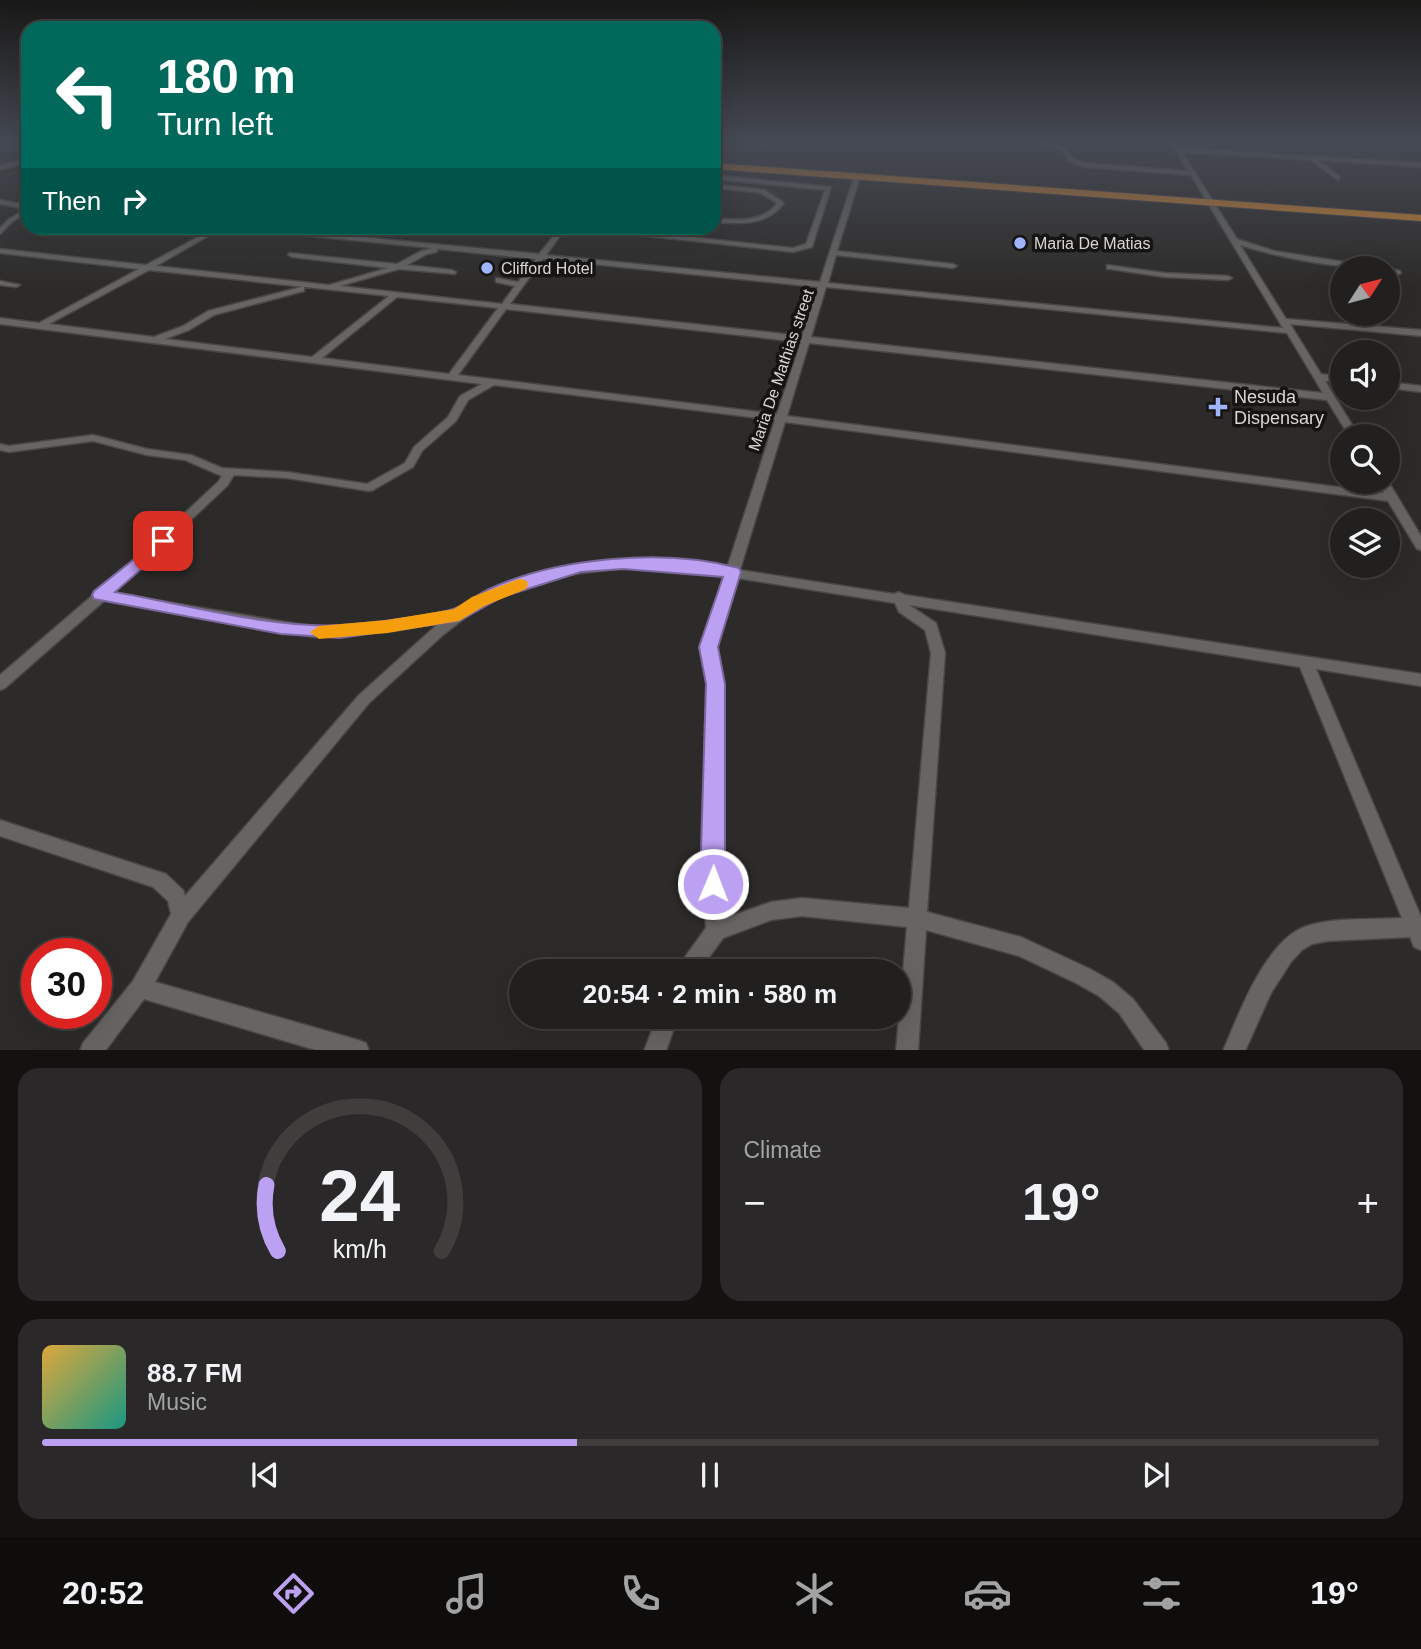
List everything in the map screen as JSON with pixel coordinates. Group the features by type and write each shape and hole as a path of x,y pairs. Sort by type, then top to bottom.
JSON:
{"highway":[{"path":"1042,190 1421,218"}],"street":[{"path":"721,224 723,221 764,216 779,208 780,203 772,194 756,190"},
{"path":"660,235 793,250 809,246 828,190"},
{"name":"Maria De Mathias street","path":"716,931 713,884 716,684 709,647 854,190"},
{"path":"1205,190 1330,397"},
{"path":"0,202 21,207"},
{"path":"0,232 21,213"},
{"path":"0,221 13,218"},
{"path":"40,326 206,235"},
{"path":"324,235 1290,331"},
{"path":"452,376 517,284 543,257 558,235"},
{"path":"708,241 712,235"},
{"path":"1235,240 1273,253 1330,261"},
{"path":"323,287 402,265 423,252 462,248"},
{"path":"0,251 1330,397"},
{"path":"835,253 953,266"},
{"path":"292,255 452,272"},
{"path":"1110,267 1165,275 1228,278"},
{"path":"499,280 517,284"},
{"path":"0,283 16,285"},
{"path":"152,340 186,328 211,313 311,286"},
{"path":"313,361 395,295"},
{"path":"0,321 452,376 1392,498"},
{"path":"1284,321 1421,332"},
{"path":"1318,377 1330,378"},
{"path":"0,447 21,448 93,438 147,452 187,457 224,471 287,475 369,488 408,465 418,449 452,419 464,398 494,382"},
{"path":"1400,386 1421,389"},
{"path":"0,684 147,556 223,484 228,475 224,471"},
{"path":"1390,494 1421,546"},
{"path":"92,1050 140,988 181,915 364,699 405,658 459,614 496,593 580,567 623,564 691,566 1421,680"},
{"path":"100,595 315,632 387,627 459,614"},
{"path":"899,597 904,610 931,627 938,653 915,918 907,1050"},
{"path":"1234,1050 1268,979 1291,947 1310,934 1418,934 1306,663"},
{"path":"0,828 159,880 176,896 181,915"},
{"path":"696,959 716,931 771,911 802,907 915,918 1021,947 1083,975 1126,1006 1157,1050"},
{"path":"140,988 355,1050"},
{"path":"655,1050 663,1029"}],"slow traffic":[{"path":"319,632 387,627 459,614 478,601 519,584"}],"place":[{"name":"Maria De Matias","path":"1020,243"},
{"name":"Clifford Hotel","path":"487,268"},
{"name":"Nesuda Dispensary","path":"1218,407"}],"route":[{"path":"163,541 100,595 281,628 340,632 427,621 459,614 496,593 555,572 580,567 623,564 691,566 733,572 709,647 716,684 713,724 713,884"}]}
